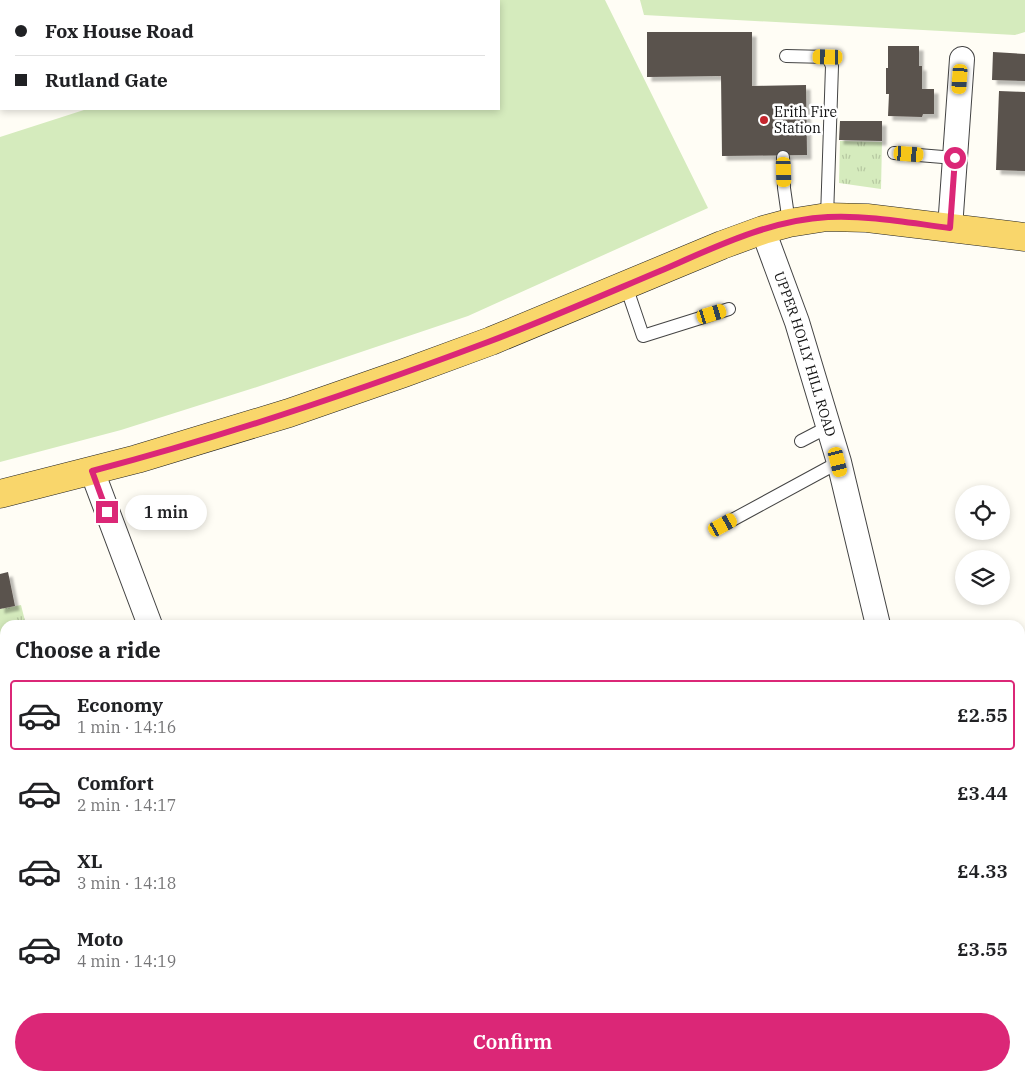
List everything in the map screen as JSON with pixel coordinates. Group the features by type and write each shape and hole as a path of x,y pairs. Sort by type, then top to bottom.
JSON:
{"main road":[{"path":"0,494 137,459 290,413 491,341 722,245 789,223 827,217 867,218 1025,237"}],"street":[{"path":"950,228 962,59"},
{"name":"UPPER HOLLY HILL ROAD","path":"763,230 797,322 828,427 877,620"},
{"path":"92,471 148,620"}],"lane":[{"path":"786,56 828,57 832,66 827,217"},
{"path":"894,153 955,158"},
{"path":"784,157 784,188 789,223"},
{"path":"626,286 643,336 729,309"},
{"path":"801,441 828,427"},
{"path":"723,525 838,462"}],"green space":[{"path":"500,0 605,0 708,208 468,316 257,387 121,430 0,462 0,137 84,110 500,110"},
{"path":"640,0 1025,0 1025,32 1015,35 644,15"},
{"path":"840,141 882,142 881,189 839,183"},
{"path":"21,605 25,620 0,620 0,609"}],"building":[{"name":"Erith Fire Station","path":"647,32 752,32 752,86 806,85 807,155 722,156 721,76 647,77"},
{"path":"888,46 919,46 919,66 922,66 922,89 934,89 934,114 923,114 922,117 888,116 889,94 886,94 886,68 888,68"},
{"path":"993,52 1025,54 1025,81 992,80"},
{"path":"999,91 1025,92 1025,171 996,170"},
{"path":"840,121 882,121 882,141 839,140"},
{"path":"8,572 15,606 0,609 0,574"}],"place":[{"name":"Erith Fire Station","path":"764,120"}],"route":[{"path":"107,512 92,471 290,413 404,373 491,341 722,245 763,230 789,223 827,217 867,218 950,228 955,158"}]}
